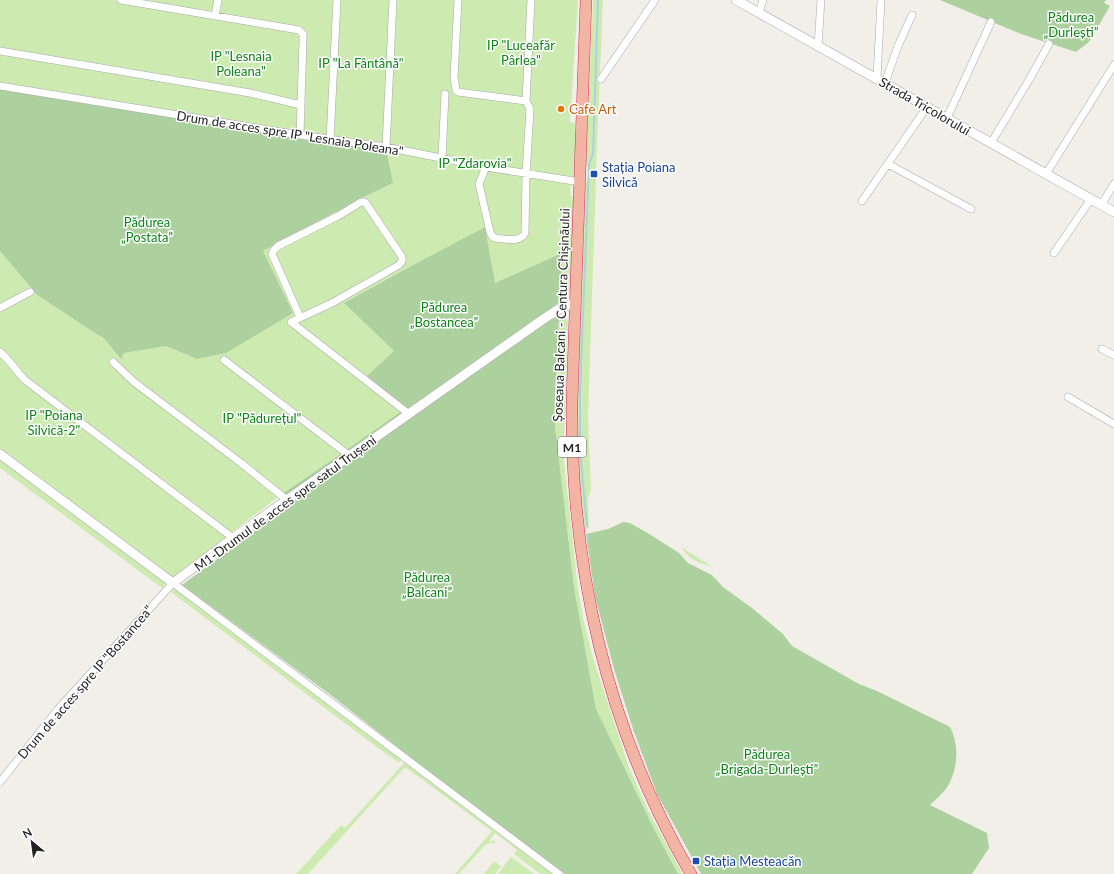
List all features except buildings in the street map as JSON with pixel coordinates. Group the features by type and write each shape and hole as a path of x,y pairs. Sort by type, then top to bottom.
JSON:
{"highway":[{"name":"Șoseaua Balcani - Centura Chișinăului","path":"586,0 572,446 579,532 591,613 610,685 631,749 647,789 658,814 690,874"}],"street":[{"path":"121,0 299,30 303,34 300,135"},
{"path":"215,16 218,0"},
{"path":"330,140 337,0"},
{"path":"386,147 393,0"},
{"path":"458,0 454,77 456,90 458,92 526,101"},
{"path":"486,167 479,184 490,232 495,238 519,239 526,233 526,174 530,109 526,101 531,0"},
{"path":"600,79 655,0"},
{"name":"Strada Tricolorului","path":"736,0 1114,212"},
{"path":"759,13 763,0"},
{"path":"818,46 821,0"},
{"path":"881,0 881,81"},
{"path":"881,81 912,16"},
{"path":"947,118 991,22"},
{"path":"991,143 1049,44"},
{"path":"0,51 250,93 301,105"},
{"path":"1046,174 1114,65"},
{"name":"Drum de acces spre IP \"Lesnaia Poleana\"","path":"0,86 330,140 386,147 486,167 580,182"},
{"path":"442,158 445,94"},
{"path":"862,201 927,107"},
{"path":"888,164 971,209"},
{"path":"1101,205 1114,184"},
{"path":"1054,253 1091,199"},
{"path":"300,317 272,254 274,250 278,246 338,216 361,202 365,202 402,257 402,261 399,265 332,303 291,322 409,414"},
{"path":"0,308 30,292"},
{"name":"M1-Drumul de acces spre satul Trușeni","path":"173,583 233,538 542,320 557,310 576,302"},
{"path":"1102,349 1114,355"},
{"path":"0,352 7,358 16,371 25,380 233,538"},
{"path":"224,360 350,456"},
{"path":"113,362 134,382 241,463 287,500"},
{"path":"1068,397 1114,424"},
{"path":"0,454 559,874"},
{"name":"Drum de acces spre IP \"Bostancea\"","path":"0,782 59,708 173,583"}],"green space":[{"path":"0,0 578,0 570,122 575,123 575,174 573,177 569,178 568,183 571,185 570,195 574,199 571,287 566,297 560,302 562,253 495,284 485,227 345,303 394,351 407,408 282,494 172,578 0,449 0,251 37,295 98,335 103,336 121,358 124,353 166,346 197,359 226,353 263,251 393,183 0,88"},
{"path":"593,0 603,0 596,171 590,170 586,165"},
{"name":"Pădurea „Durlești”","path":"940,0 1106,0 1104,3 1110,6 1089,42 1076,52 1021,34"},
{"name":"Pădurea „Postata”","path":"0,88 386,150 393,183 263,251 293,313 226,353 197,359 166,346 124,353 121,359 103,337 37,295 0,251"},
{"path":"589,177 596,177 588,418 591,490 588,497 589,528 585,529 580,489 577,437 585,186"},
{"name":"Pădurea „Bostancea”","path":"485,227 495,283 562,253 560,302 536,321 409,410 367,376 394,351 344,303"},
{"path":"559,316 566,318 568,322 564,462 578,589 584,622 593,658 628,765 648,810 681,871 681,874 678,874 655,831 596,709 574,587 554,417"},
{"name":"Pădurea „Balcani”","path":"559,316 554,417 574,587 596,709 655,831 678,874 565,874 483,814 332,696 182,585 315,486 543,324"},
{"path":"402,411 405,413 350,453 346,450"},
{"path":"342,453 346,457 288,497 282,494"},
{"path":"0,458 166,583 162,588 0,468"},
{"name":"Pădurea „Brigada-Durlești”","path":"623,522 630,523 651,535 679,553 688,563 712,575 723,587 752,608 783,634 792,646 859,684 877,691 950,727 956,750 953,774 946,789 930,805 987,833 989,848 972,874 701,874 657,794 634,732 614,669 595,596 586,534 608,529"},
{"path":"681,547 711,566 694,560"},
{"path":"176,588 402,758 399,763 171,592"},
{"path":"406,762 556,874 540,874 514,854 517,850 495,833 489,841 491,843 493,840 496,843 486,844 459,874 455,874 492,831 405,767 308,874 296,874 341,825 345,828"},
{"path":"510,856 534,874 498,874"},
{"path":"494,861 501,866 495,874 484,874"}],"waterway":[{"path":"587,526 580,451 580,392 589,164 593,154 598,0"}],"place":[{"name":"Cafe Art","path":"561,109"},
{"name":"Stația Poiana Silvică","path":"594,174"},
{"name":"Stația Mesteacăn","path":"696,861"}],"park label":[{"name":"IP \"Luceafăr Pârlea\"","path":"521,52"},
{"name":"IP \"La Fântână\"","path":"361,63"},
{"name":"IP \"Lesnaia Poleana\"","path":"241,64"},
{"name":"IP \"Zdarovia\"","path":"475,163"},
{"name":"IP \"Pădurețul\"","path":"262,418"},
{"name":"IP \"Poiana Silvică-2\"","path":"54,422"}]}
